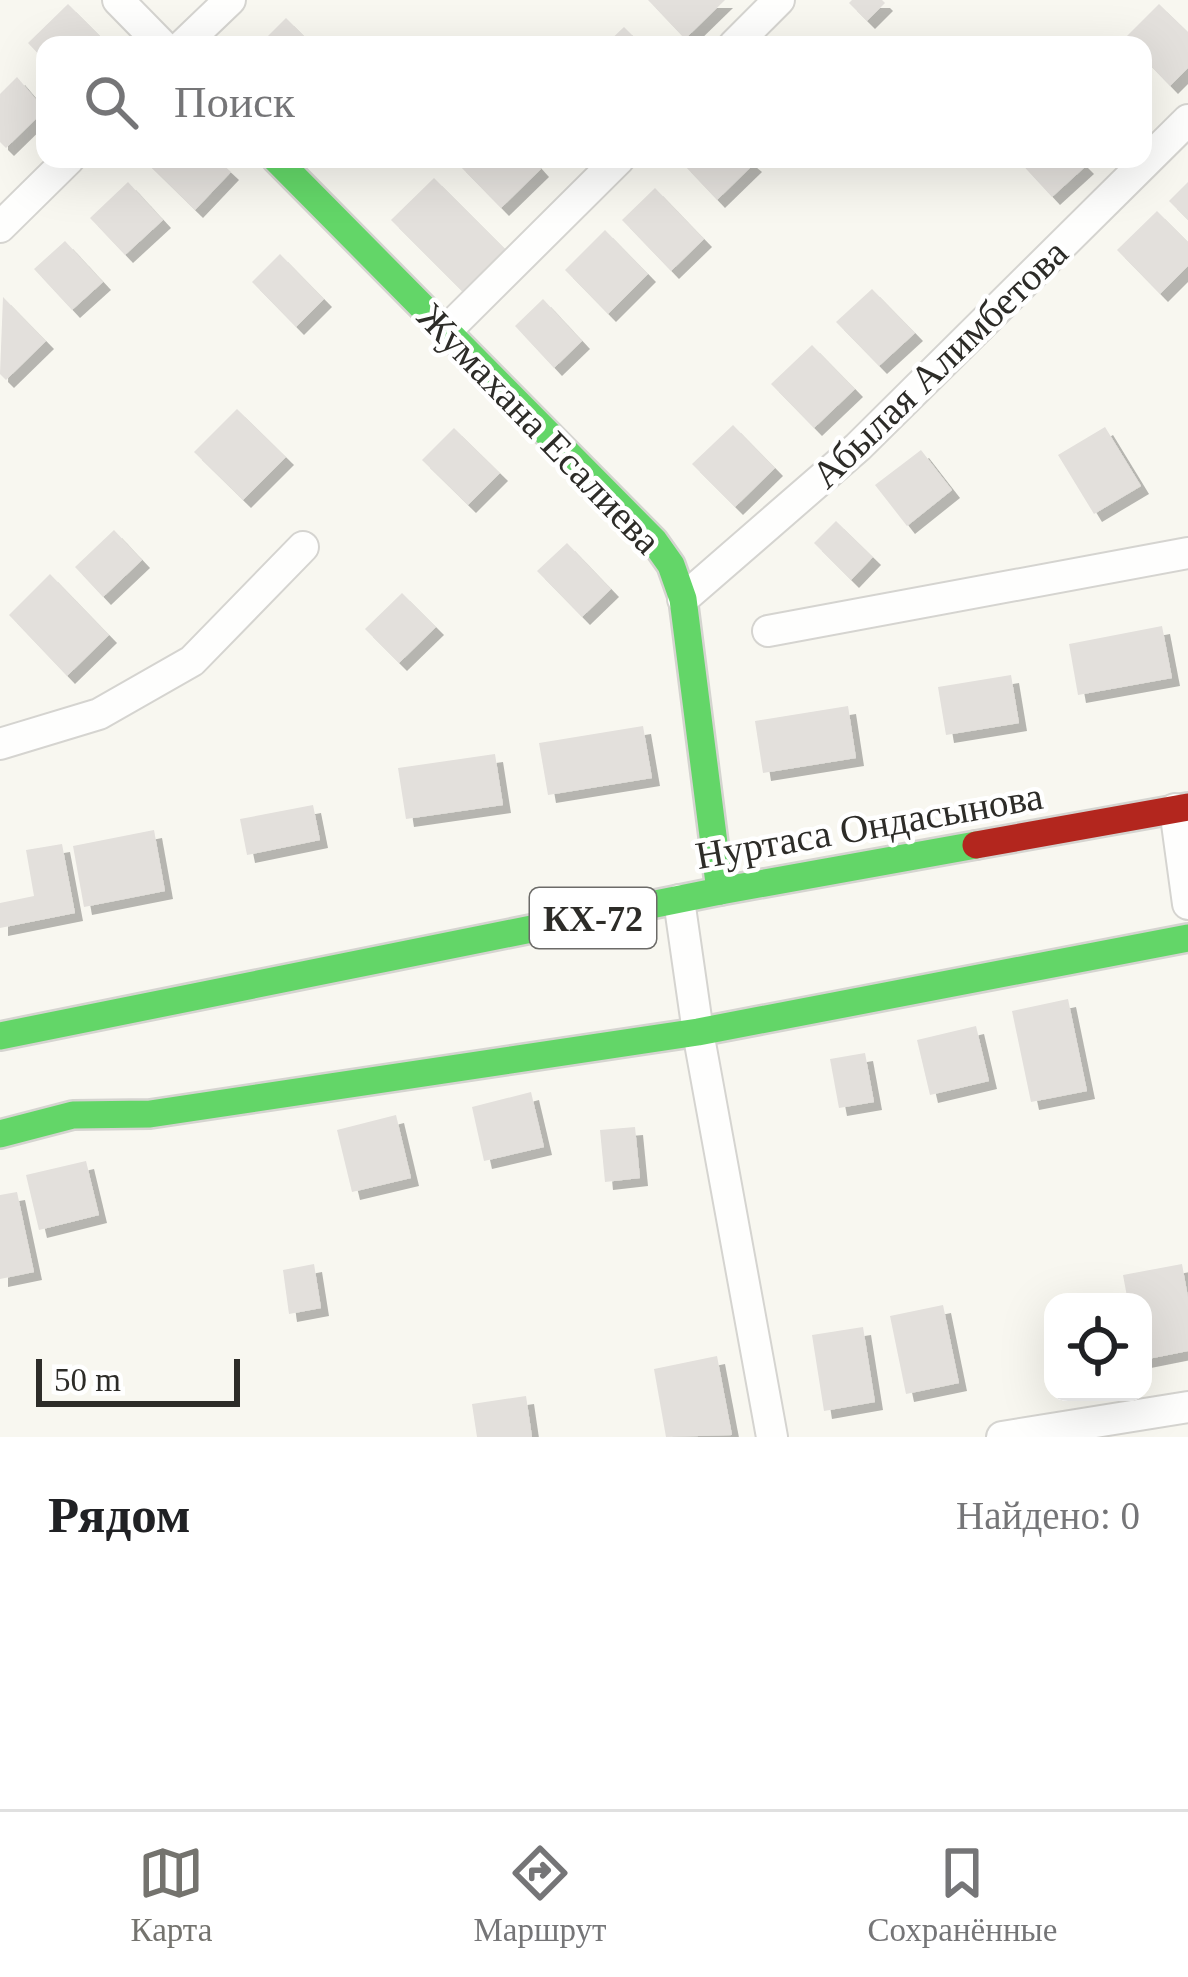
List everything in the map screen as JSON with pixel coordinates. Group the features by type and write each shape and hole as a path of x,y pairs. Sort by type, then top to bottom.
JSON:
{"street":[{"path":"118,0 153,36"},
{"path":"193,36 230,0"},
{"path":"743,36 779,0"},
{"name":"Абылая Алимбетова","path":"1152,155 1188,119"},
{"path":"0,227 59,168"},
{"name":"Жумахана Есалиева","path":"285,168 654,541 671,565 683,599 721,891"},
{"path":"447,330 610,168"},
{"name":"Абылая Алимбетова","path":"683,599 858,446 1139,168"},
{"path":"0,744 99,714 192,661 303,547"},
{"path":"768,631 1188,553"},
{"path":"1181,808 1188,904"},
{"name":"Нуртаса Ондасынова","path":"0,1036 721,891 1181,808"},
{"path":"680,900 698,1032 772,1437"},
{"path":"0,1134 73,1115 150,1114 698,1032 1188,938"},
{"path":"1002,1437 1188,1407"}],"building":[{"path":"648,0 725,0 688,36 682,36"},
{"path":"849,3 885,3 867,21"},
{"path":"68,4 100,36 36,36 36,51 28,43"},
{"path":"1159,4 1188,32 1188,68 1170,86 1152,67 1152,36 1127,36"},
{"path":"286,18 304,36 268,36"},
{"path":"17,77 36,99 36,119 6,148 0,142 0,94"},
{"path":"152,168 227,168 231,172 195,210"},
{"path":"462,168 540,168 541,169 501,208"},
{"path":"687,168 750,168 717,200"},
{"path":"1025,168 1084,168 1052,197"},
{"path":"434,178 507,251 465,294 391,220"},
{"path":"128,182 163,220 125,255 90,218"},
{"path":"1188,182 1188,220 1169,201"},
{"path":"655,188 704,239 671,271 622,220"},
{"path":"1157,211 1188,242 1188,266 1160,294 1117,250"},
{"path":"605,230 648,274 608,314 565,270"},
{"path":"65,241 103,282 72,310 34,269"},
{"path":"280,254 324,299 296,327 252,282"},
{"path":"872,289 915,333 879,366 836,322"},
{"path":"3,297 46,341 6,380 0,374"},
{"path":"543,299 582,341 554,368 515,326"},
{"path":"812,345 855,389 814,428 771,384"},
{"path":"237,409 286,457 243,500 194,452"},
{"path":"733,425 775,468 735,507 692,464"},
{"path":"1105,427 1141,486 1094,514 1058,455"},
{"path":"454,428 500,473 468,505 422,460"},
{"path":"921,450 952,490 907,526 875,485"},
{"path":"836,521 873,557 851,580 814,543"},
{"path":"114,530 142,560 103,597 75,567"},
{"path":"567,543 611,589 582,617 537,571"},
{"path":"50,574 109,635 67,676 9,615"},
{"path":"402,593 436,627 399,663 365,629"},
{"path":"1162,626 1172,678 1078,695 1069,644"},
{"path":"1011,675 1019,723 946,735 938,687"},
{"path":"848,706 856,758 763,773 755,721"},
{"path":"643,726 652,778 548,795 539,743"},
{"path":"495,754 503,805 406,819 398,768"},
{"path":"313,805 320,840 247,855 240,819"},
{"path":"154,830 165,891 84,907 73,846"},
{"path":"62,844 75,913 0,928 0,903 34,896 26,850"},
{"path":"1068,999 1087,1091 1031,1102 1012,1011"},
{"path":"976,1026 989,1081 930,1095 917,1040"},
{"path":"865,1053 874,1102 839,1108 830,1059"},
{"path":"531,1092 544,1147 484,1161 472,1107"},
{"path":"396,1115 411,1178 352,1192 337,1130"},
{"path":"635,1127 640,1178 605,1182 600,1130"},
{"path":"86,1161 99,1215 39,1230 26,1175"},
{"path":"17,1192 34,1272 0,1279 0,1195"},
{"path":"314,1264 321,1308 289,1314 283,1270"},
{"path":"1182,1264 1188,1297 1188,1351 1152,1358 1152,1293 1126,1293 1123,1275"},
{"path":"943,1305 959,1383 906,1394 890,1316"},
{"path":"863,1327 875,1402 824,1411 812,1335"},
{"path":"717,1356 732,1435 666,1437 654,1369"},
{"path":"526,1396 532,1437 477,1437 472,1404"}],"traffic: fast":[{"path":"285,168 654,541 671,565 683,599 720,891"},
{"path":"0,1036 720,891 976,845"},
{"path":"0,1134 73,1115 150,1114 698,1032 1188,938"}],"traffic: jam":[{"path":"976,845 1188,807"}]}
